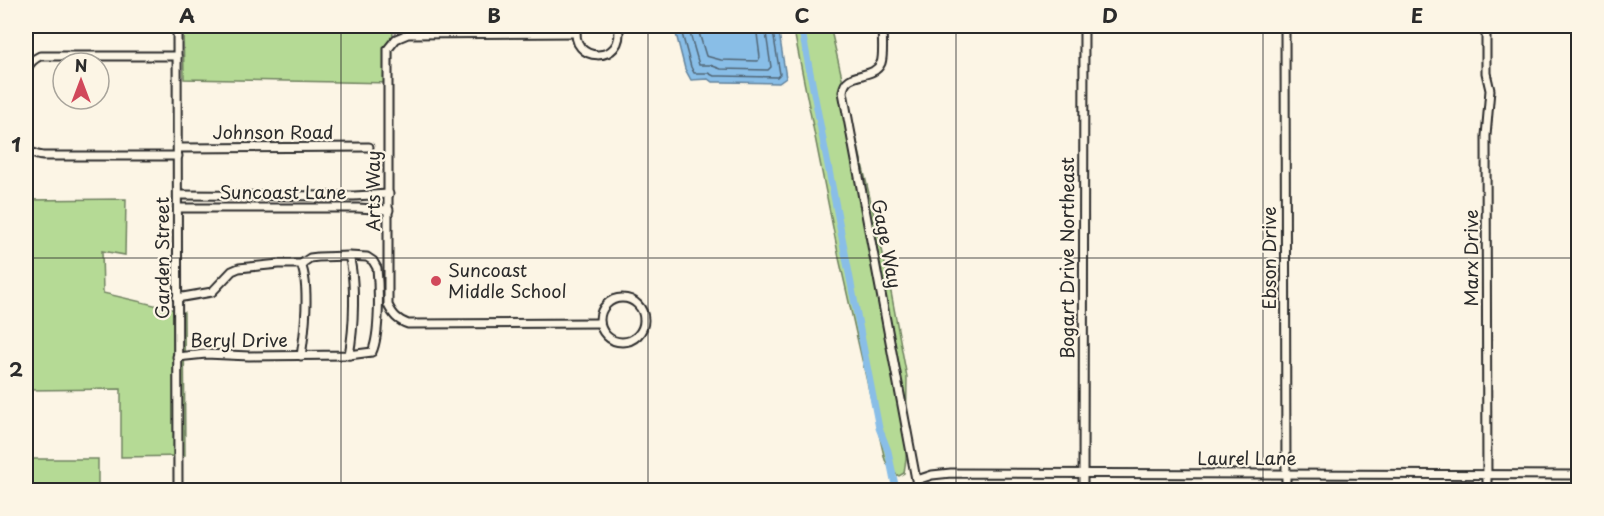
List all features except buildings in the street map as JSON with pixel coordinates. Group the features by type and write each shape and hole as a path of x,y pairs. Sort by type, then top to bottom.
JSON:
{"street":[{"name":"Garden Street","path":"177,26 178,490"},
{"name":"Arts Way","path":"600,323 408,324 399,320 392,313 388,305 388,49 396,39 408,34 576,29 576,40 585,52 598,55 605,54 616,45 619,39 618,26"},
{"name":"Gage Way","path":"882,26 880,64 876,70 848,79 843,85 843,92 918,490"},
{"name":"Bogart Drive Northeast","path":"1083,490 1084,26"},
{"name":"Ebson Drive","path":"1285,26 1286,490"},
{"name":"Marx Drive","path":"1486,26 1486,73 1490,90 1486,136 1487,490"},
{"path":"26,93 28,65 39,56 177,56"},
{"name":"Johnson Road","path":"26,144 27,149 35,155 44,156 369,147"},
{"name":"Suncoast Lane","path":"178,195 354,196 389,194"},
{"name":"Suncoast Lane","path":"178,208 389,210"},
{"path":"349,256 352,270 352,342 349,355"},
{"name":"Beryl Drive","path":"177,298 212,292 232,271 239,268 301,264 310,258 349,256 367,257 377,268 375,345 372,352 349,355 206,354 177,357"},
{"name":"Beryl Drive","path":"301,264 306,290 301,356"},
{"path":"620,298 634,301 639,305 645,318 641,333 629,342 613,340 602,330 600,323 603,309 613,300 620,298"},
{"name":"Laurel Lane","path":"917,480 942,473 1578,475"}],"green space":[{"path":"183,26 393,26 392,83 184,79"},
{"path":"793,26 830,26 887,271 907,377 906,459 904,473 899,476 892,472 885,460 839,258"},
{"path":"126,199 125,255 102,251 103,293 184,312 185,456 121,457 121,389 26,390 26,200"},
{"path":"26,459 98,459 98,490 26,490"}],"water":[{"path":"674,26 778,26 786,78 779,83 691,80 685,69"}],"waterway":[{"path":"801,26 879,428 888,451 896,490"}],"place":[{"name":"Suncoast Middle School","path":"436,281"}]}
